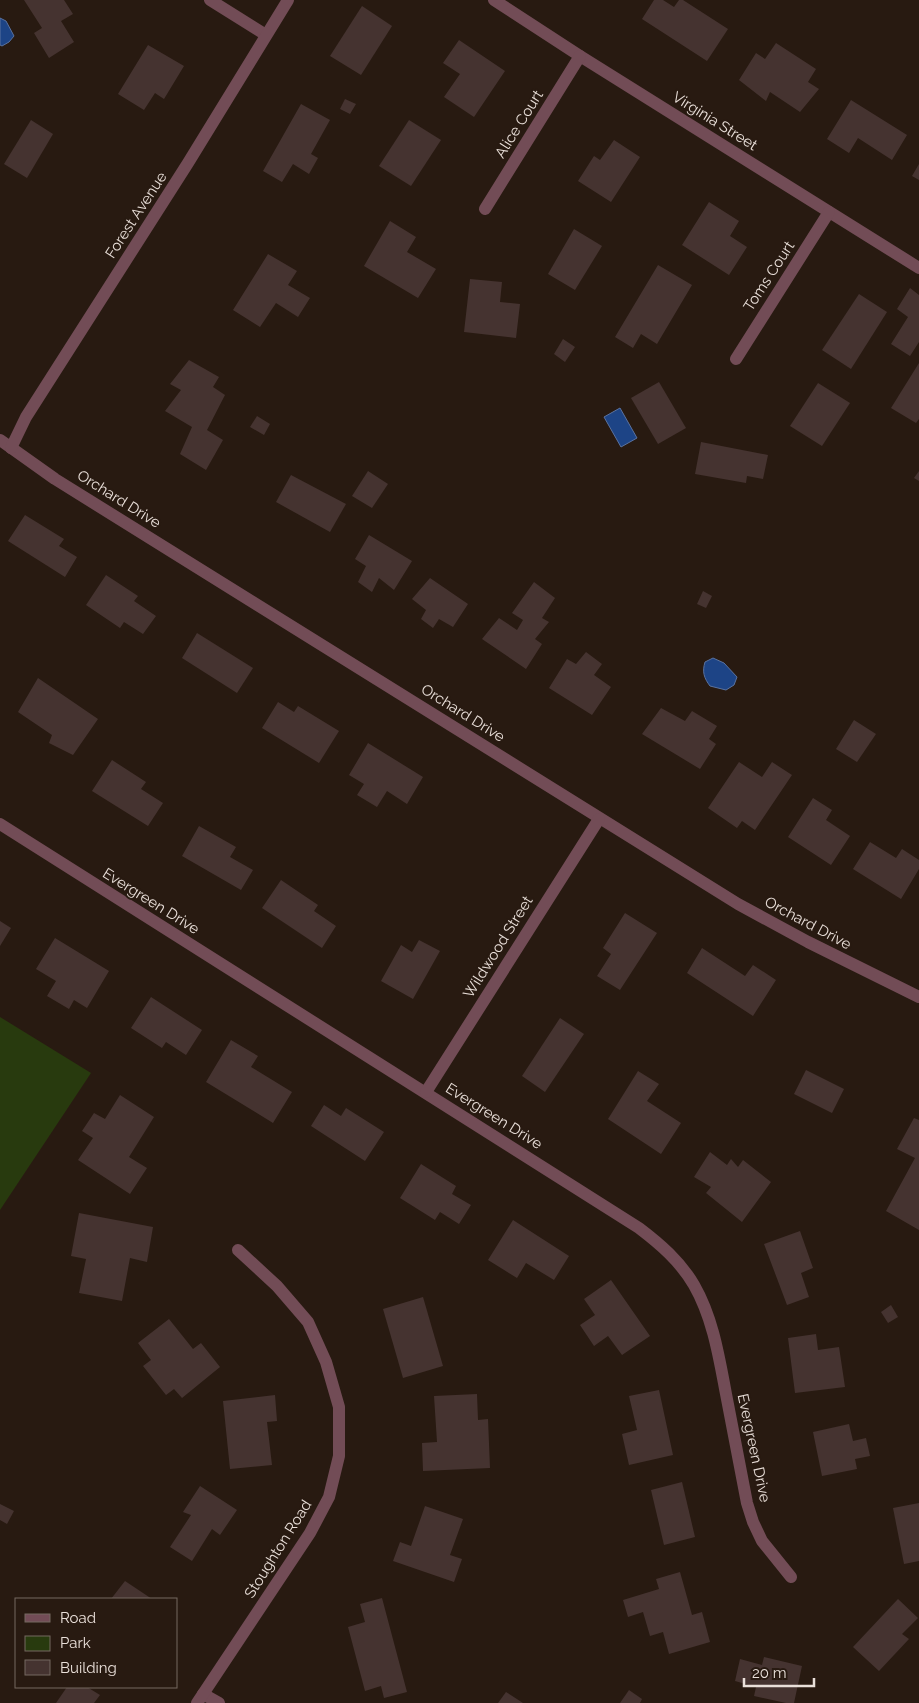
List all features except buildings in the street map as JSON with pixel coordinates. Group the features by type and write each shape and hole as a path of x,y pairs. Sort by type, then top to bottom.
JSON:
{"street":[{"path":"210,0 266,35"},
{"name":"Forest Avenue","path":"11,448 26,417 188,163 288,0"},
{"name":"Virginia Street","path":"494,0 919,268"},
{"name":"Alice Court","path":"485,209 580,56"},
{"name":"Toms Court","path":"736,359 830,212"},
{"name":"Orchard Drive","path":"0,440 55,479 738,904 808,942 919,997"},
{"name":"Wildwood Street","path":"426,1092 599,819"},
{"name":"Evergreen Drive","path":"0,824 426,1092 639,1228 662,1246 693,1284 703,1302 715,1338 753,1522 762,1541 791,1577"},
{"name":"Stoughton Road","path":"200,1699 310,1533 329,1497 339,1456 339,1407 326,1362 308,1322 277,1286 238,1250"},
{"path":"200,1699 219,1703"}],"green space":[{"path":"0,1017 91,1073 0,1210"}],"water":[{"path":"0,18 6,21 14,36 2,46 0,45"},
{"path":"620,408 637,438 621,447 604,417"},
{"path":"713,658 724,663 737,677 734,685 726,690 710,686 705,678 705,662"}]}
